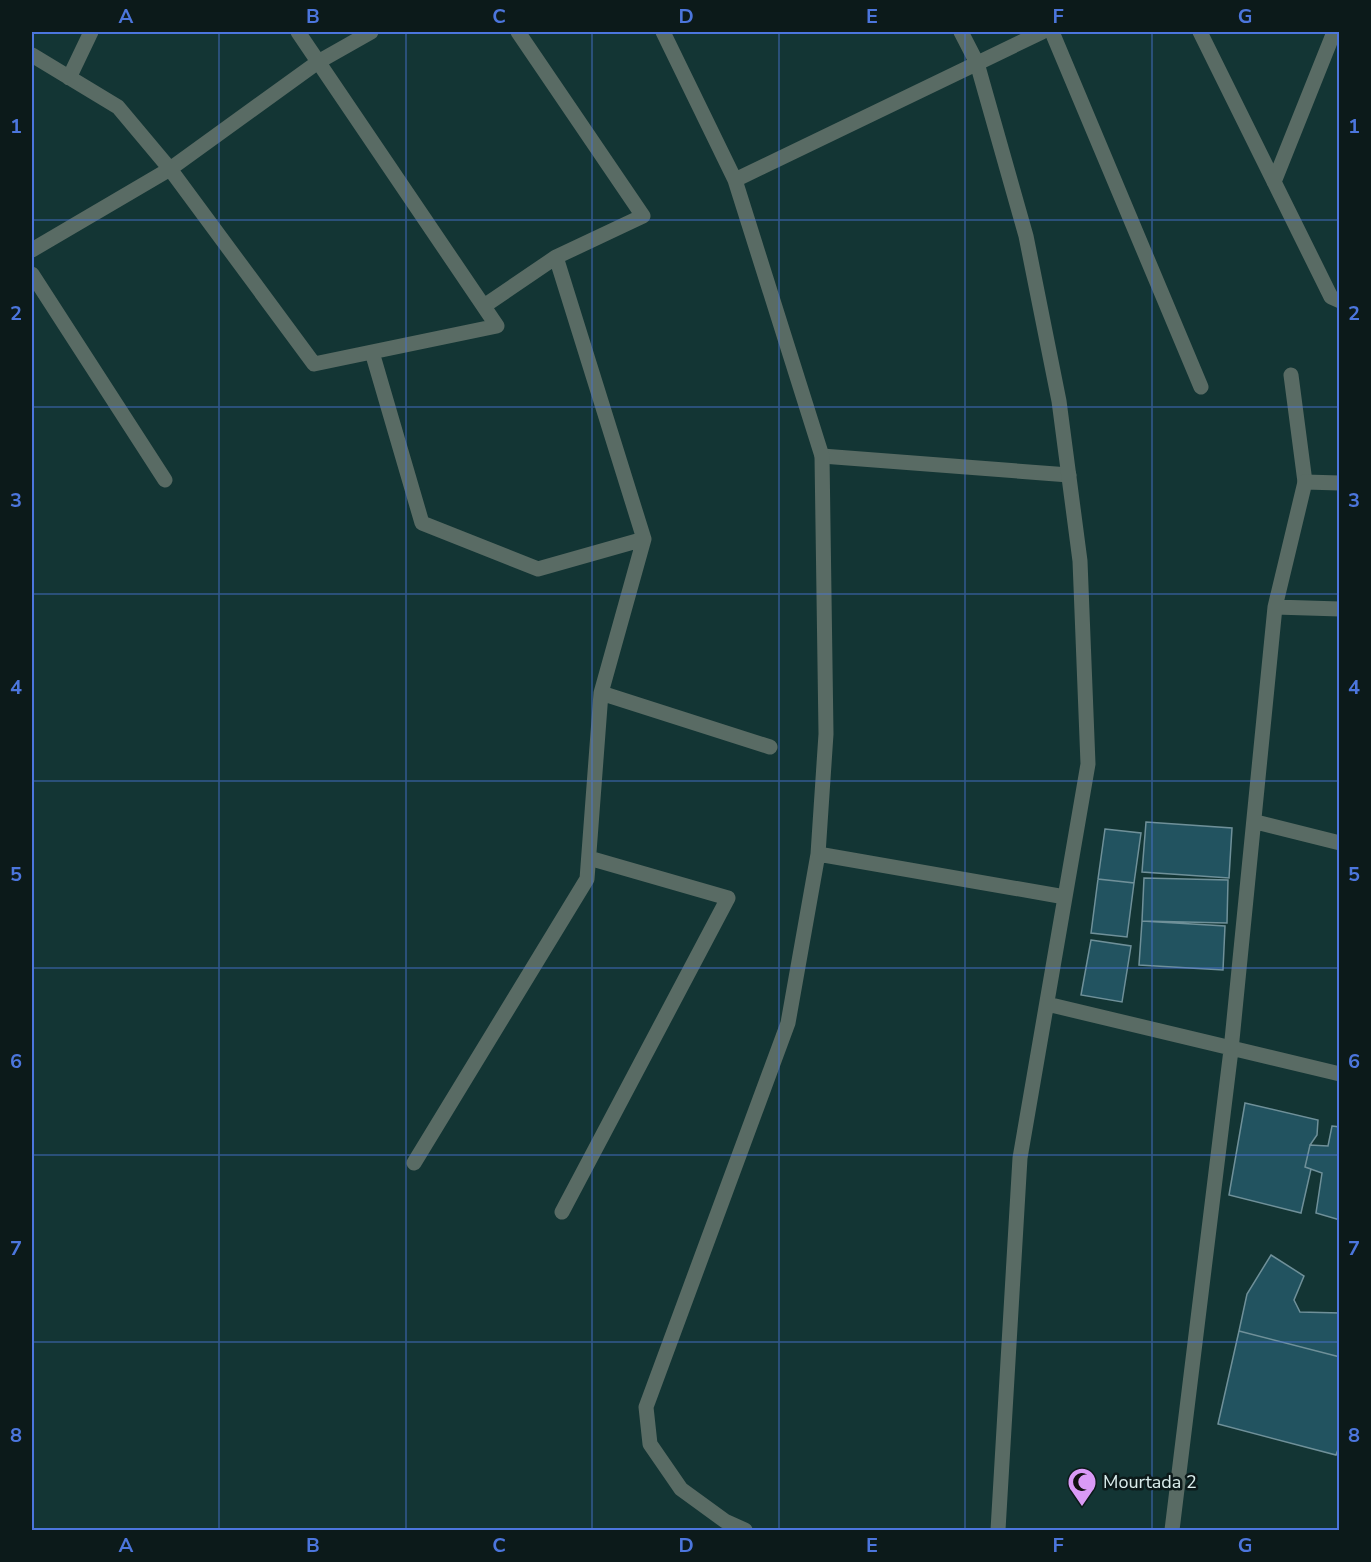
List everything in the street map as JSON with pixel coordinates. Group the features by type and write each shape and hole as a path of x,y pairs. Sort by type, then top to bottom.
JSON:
{"street":[{"path":"69,78 91,32"},
{"path":"32,56 118,107 170,169 314,364 497,326 298,32"},
{"path":"32,250 170,169 318,62 370,32"},
{"path":"484,306 556,257 643,216 519,32"},
{"path":"663,32 735,180 822,456 826,734 818,854 788,1023 646,1407 650,1444 681,1489 725,1521 745,1530"},
{"path":"961,32 977,63 1026,236 1059,400 1080,561 1088,764 1020,1158 998,1530"},
{"path":"735,180 1042,32"},
{"path":"1052,32 1201,387"},
{"path":"1200,32 1331,297 1340,301"},
{"path":"1274,182 1334,32"},
{"path":"414,1163 587,879 601,693 644,539 556,257"},
{"path":"32,274 165,480"},
{"path":"372,352 422,523 538,569 644,539"},
{"path":"1172,1530 1231,1050 1256,822 1275,607 1305,482 1291,375"},
{"path":"822,456 1069,475"},
{"path":"1305,482 1340,483"},
{"path":"1275,607 1340,609"},
{"path":"601,693 770,747"},
{"path":"1256,822 1340,843"},
{"path":"818,854 1065,897"},
{"path":"562,1212 728,898 589,858"},
{"path":"1047,1004 1231,1050 1340,1074"}],"building":[{"path":"1146,822 1232,828 1229,878 1142,872"},
{"path":"1105,829 1141,833 1134,883 1098,879"},
{"path":"1144,878 1228,880 1227,923 1142,921"},
{"path":"1098,879 1134,883 1127,937 1091,933"},
{"path":"1142,921 1225,926 1223,970 1139,965"},
{"path":"1091,940 1131,946 1122,1002 1081,995"},
{"path":"1245,1103 1318,1120 1317,1135 1310,1145 1305,1167 1311,1169 1301,1213 1229,1195"},
{"path":"1332,1126 1340,1127 1340,1220 1316,1213 1322,1173 1305,1167 1310,1145 1328,1146"},
{"path":"1271,1255 1304,1276 1294,1300 1300,1312 1340,1313 1340,1357 1239,1331 1247,1294"},
{"path":"1239,1331 1340,1357 1340,1444 1336,1455 1218,1424"}],"place":[{"name":"Mourtada 2","path":"1082,1508"}]}
